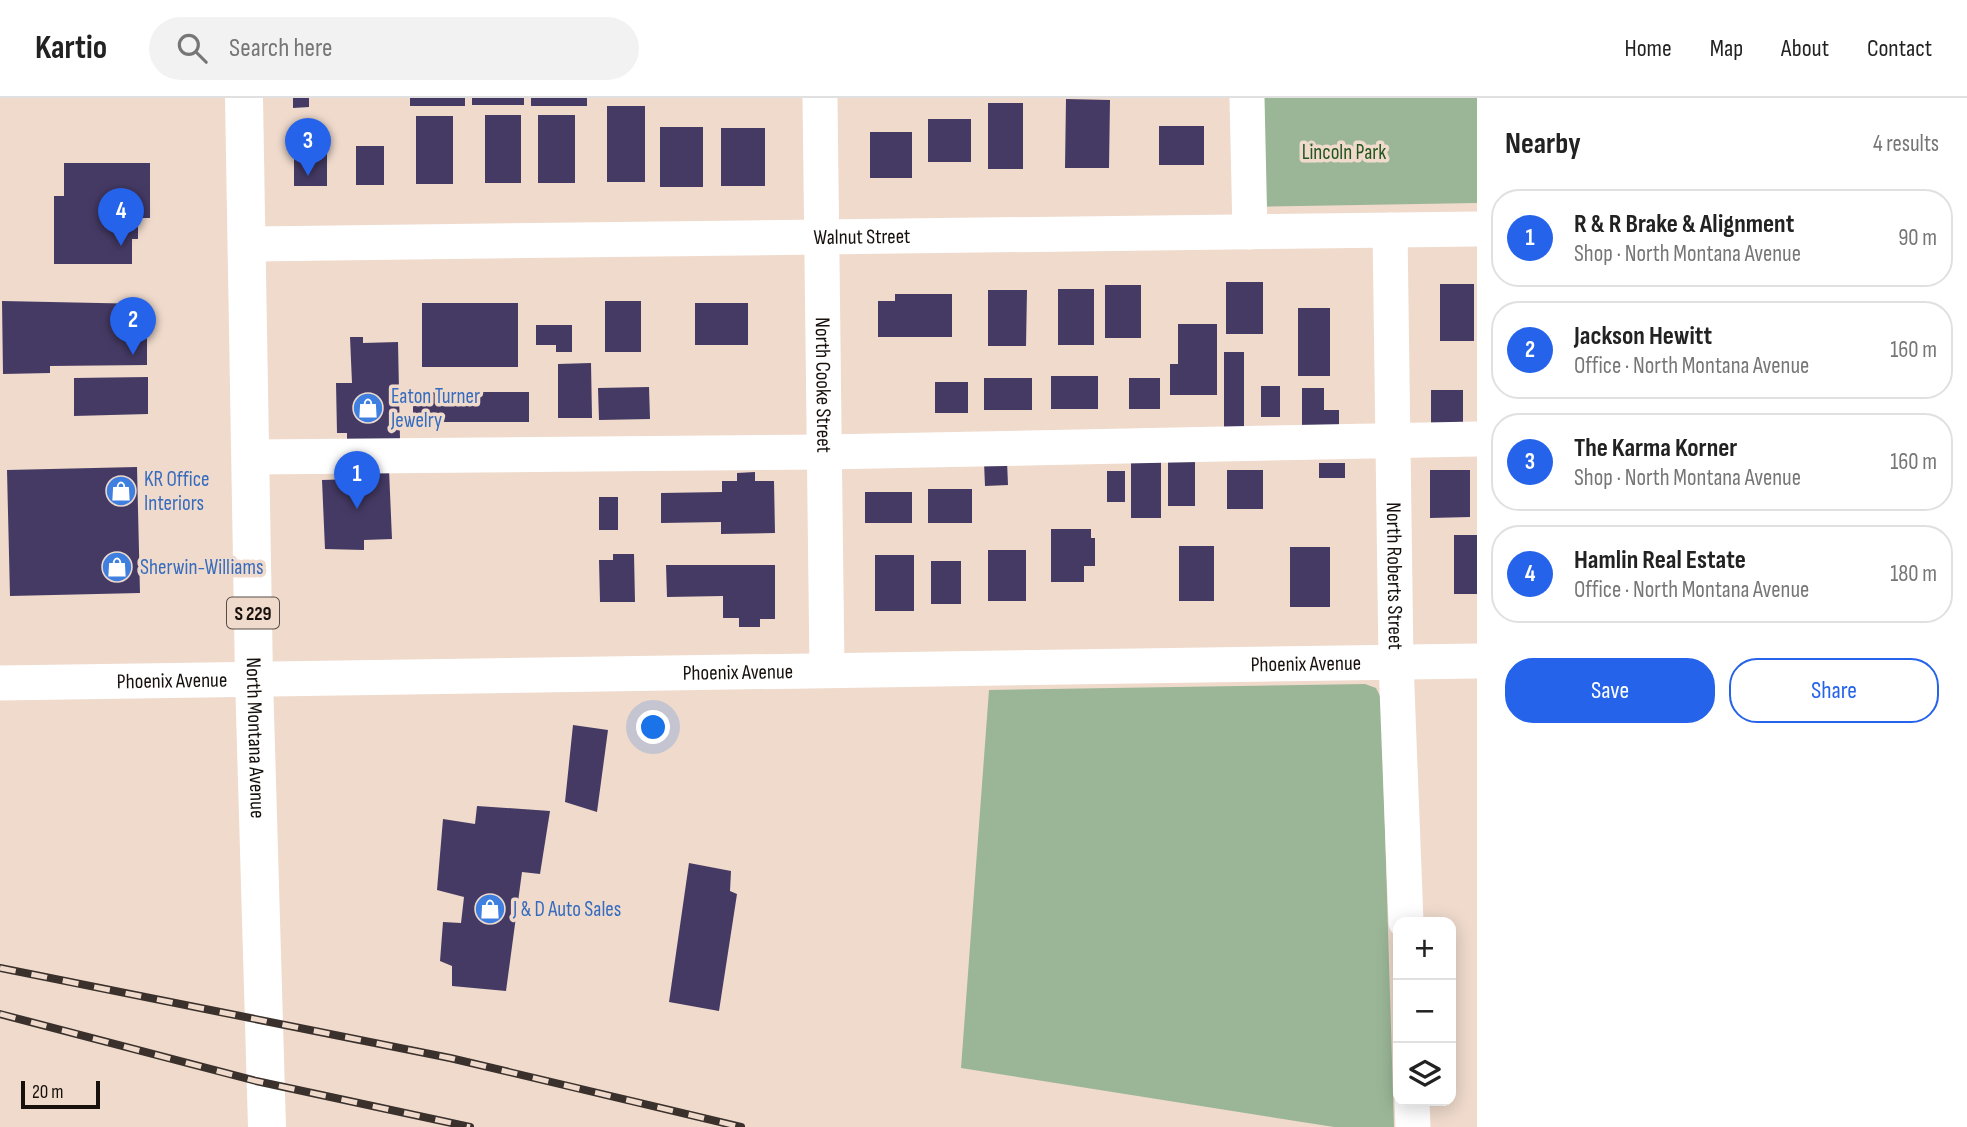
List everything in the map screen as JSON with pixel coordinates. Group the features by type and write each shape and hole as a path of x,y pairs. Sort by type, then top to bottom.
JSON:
{"main road":[{"name":"North Montana Avenue","path":"244,98 254,678 267,1127"}],"street":[{"name":"North Cooke Street","path":"820,98 827,670"},
{"path":"1247,98 1250,232"},
{"name":"Walnut Street","path":"248,243 1477,229"},
{"name":"North Roberts Street","path":"1390,230 1396,663 1406,917"},
{"path":"251,457 824,452 1477,439"},
{"name":"Phoenix Avenue","path":"0,682 1477,661"},
{"path":"1412,1106 1413,1127"}],"green space":[{"name":"Lincoln Park","path":"1239,98 1477,98 1477,203 1243,207"},
{"path":"1365,684 1376,688 1381,698 1394,1127 1334,1127 961,1068 989,690"}],"building":[{"path":"293,98 309,98 309,107 293,108"},
{"path":"410,98 465,98 465,106 410,106"},
{"path":"472,98 524,98 524,105 472,105"},
{"path":"531,98 587,98 587,106 531,106"},
{"path":"1066,99 1110,100 1109,168 1065,168"},
{"path":"988,103 1023,103 1023,169 988,169"},
{"path":"607,106 645,106 645,182 607,182"},
{"path":"485,115 521,115 521,183 485,183"},
{"path":"538,115 575,115 575,183 538,183"},
{"path":"416,116 453,116 453,184 416,184"},
{"path":"928,119 971,119 971,162 928,162"},
{"path":"1159,126 1204,126 1204,165 1159,165"},
{"path":"660,127 703,127 703,187 660,187"},
{"path":"721,128 765,128 765,186 721,186"},
{"path":"870,132 912,132 912,178 870,178"},
{"path":"356,146 384,146 384,185 356,185"},
{"path":"294,150 327,150 327,186 294,186"},
{"path":"64,163 150,163 150,218 138,218 138,239 132,239 132,264 54,264 54,196 64,196"},
{"path":"1226,282 1263,282 1263,334 1226,334"},
{"path":"1440,284 1474,284 1474,341 1440,341"},
{"path":"1105,285 1141,285 1141,338 1105,338"},
{"path":"1058,289 1094,289 1094,345 1058,345"},
{"path":"988,290 1027,290 1026,346 988,346"},
{"path":"895,294 952,294 952,337 878,337 878,301 895,301"},
{"path":"2,301 147,304 147,365 50,366 50,373 3,374"},
{"path":"605,301 641,301 641,352 605,352"},
{"path":"422,303 518,303 518,367 422,367"},
{"path":"695,303 748,303 748,345 695,345"},
{"path":"1298,308 1330,308 1330,376 1298,376"},
{"path":"1178,324 1217,324 1217,395 1170,395 1170,364 1178,364"},
{"path":"536,325 572,325 572,352 556,352 556,345 536,345"},
{"name":"Eaton Turner Jewelry","path":"350,337 363,337 363,343 398,342 400,440 347,441 347,433 337,433 336,383 352,383"},
{"path":"1224,352 1244,352 1244,430 1224,430"},
{"path":"591,363 592,418 558,418 558,364"},
{"path":"1051,376 1098,376 1098,409 1051,409"},
{"path":"148,377 148,414 74,416 74,378"},
{"path":"984,378 1032,378 1032,410 984,410"},
{"path":"1129,378 1160,378 1160,409 1129,409"},
{"path":"935,382 968,382 968,413 935,413"},
{"path":"1261,386 1280,386 1280,417 1261,417"},
{"path":"649,387 650,419 599,420 598,388"},
{"path":"1302,388 1324,388 1324,410 1339,410 1339,432 1302,432"},
{"path":"1431,390 1463,390 1463,430 1431,430"},
{"path":"413,392 529,392 529,422 413,422"},
{"path":"1131,458 1161,458 1161,518 1131,518"},
{"path":"1168,458 1195,458 1195,506 1168,506"},
{"path":"1007,461 1008,485 985,486 984,462"},
{"path":"1319,463 1345,463 1345,478 1319,478"},
{"path":"137,467 140,593 10,596 7,470"},
{"path":"389,470 392,539 364,540 364,550 325,549 322,480 353,479 353,472"},
{"path":"1227,470 1263,470 1263,509 1227,509"},
{"path":"1430,470 1470,470 1470,517 1430,518"},
{"path":"1107,471 1125,471 1125,502 1107,502"},
{"path":"755,472 755,481 774,481 775,533 721,534 721,522 661,523 661,493 722,492 722,481 737,481 737,473"},
{"path":"928,489 972,489 972,523 928,523"},
{"path":"865,492 912,492 912,523 865,523"},
{"path":"599,497 618,497 618,530 599,530"},
{"path":"1051,529 1091,529 1091,538 1095,538 1095,566 1084,566 1084,582 1051,582"},
{"path":"1454,535 1477,535 1477,594 1454,594"},
{"path":"1179,546 1214,546 1214,601 1179,601"},
{"path":"1290,547 1330,547 1330,607 1290,607"},
{"path":"988,550 1026,550 1026,601 988,601"},
{"path":"613,554 634,554 635,602 600,602 599,560 613,560"},
{"path":"875,555 914,555 914,611 875,611"},
{"path":"931,561 961,561 961,604 931,604"},
{"path":"666,565 775,565 775,619 760,619 760,627 739,627 739,618 723,618 723,596 667,597"},
{"path":"573,725 608,730 597,812 565,802"},
{"name":"J & D Auto Sales","path":"477,806 550,811 540,874 522,872 506,991 452,986 452,966 440,961 443,922 461,923 464,897 437,890 443,819 475,824"},
{"path":"689,863 731,871 730,891 737,894 719,1011 669,1002"}],"railway":[{"path":"0,968 450,1058 741,1127"},
{"path":"0,1014 256,1081 470,1127"}],"place":[{"name":"The Karma Korner","path":"308,176"},
{"name":"Hamlin Real Estate","path":"121,246"},
{"name":"Jackson Hewitt","path":"133,355"},
{"name":"Eaton Turner Jewelry","path":"368,408"},
{"name":"KR Office Interiors","path":"121,491"},
{"name":"R & R Brake & Alignment","path":"357,509"},
{"name":"Sherwin-Williams","path":"117,567"},
{"name":"J & D Auto Sales","path":"490,909"}]}
